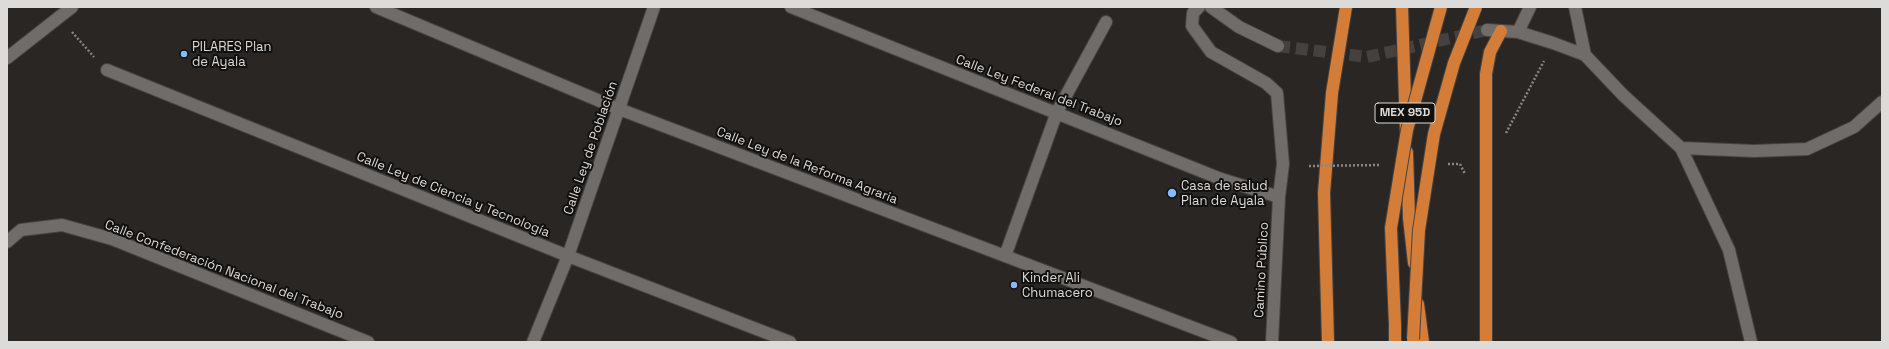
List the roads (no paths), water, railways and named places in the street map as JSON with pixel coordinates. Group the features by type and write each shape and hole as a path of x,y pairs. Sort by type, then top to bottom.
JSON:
{"highway":[{"path":"1328,342 1324,193 1332,92 1346,7"},
{"name":"MEX 95D","path":"1402,7 1409,218 1423,342"},
{"path":"1395,342 1391,228 1407,130 1441,7"},
{"path":"1413,342 1419,230 1434,134 1454,63 1476,7"},
{"path":"1486,342 1486,74 1490,52 1501,31"}],"street":[{"path":"7,58 72,7"},
{"name":"Calle Ley de la Reforma Agraria","path":"376,7 619,109 1231,342"},
{"name":"Calle Ley de Población","path":"533,342 568,256 654,7"},
{"name":"Calle Ley Federal del Trabajo","path":"791,7 1057,112 1220,179 1280,197"},
{"name":"Camino Público","path":"1199,7 1193,12 1192,26 1211,52 1266,83 1277,93 1280,106 1283,164 1272,342"},
{"path":"1211,7 1239,27 1278,46"},
{"path":"1518,32 1530,7"},
{"path":"1575,7 1584,55"},
{"path":"1004,256 1057,112 1106,22"},
{"path":"1487,30 1518,32 1584,55 1623,95 1681,148 1728,250 1751,342"},
{"name":"Calle Ley de Ciencia y Tecnología","path":"107,70 568,256 790,342"},
{"path":"1681,148 1754,151 1807,149 1854,128 1882,102"},
{"name":"Calle Confederación Nacional del Trabajo","path":"7,242 21,230 62,226 112,239 368,342"}],"tunnel":[{"path":"1278,46 1367,57 1487,30"}],"place":[{"name":"PILARES Plan de Ayala","path":"184,54"},
{"name":"Casa de salud Plan de Ayala","path":"1172,193"},
{"name":"Kinder Ali Chumacero","path":"1014,285"}]}
